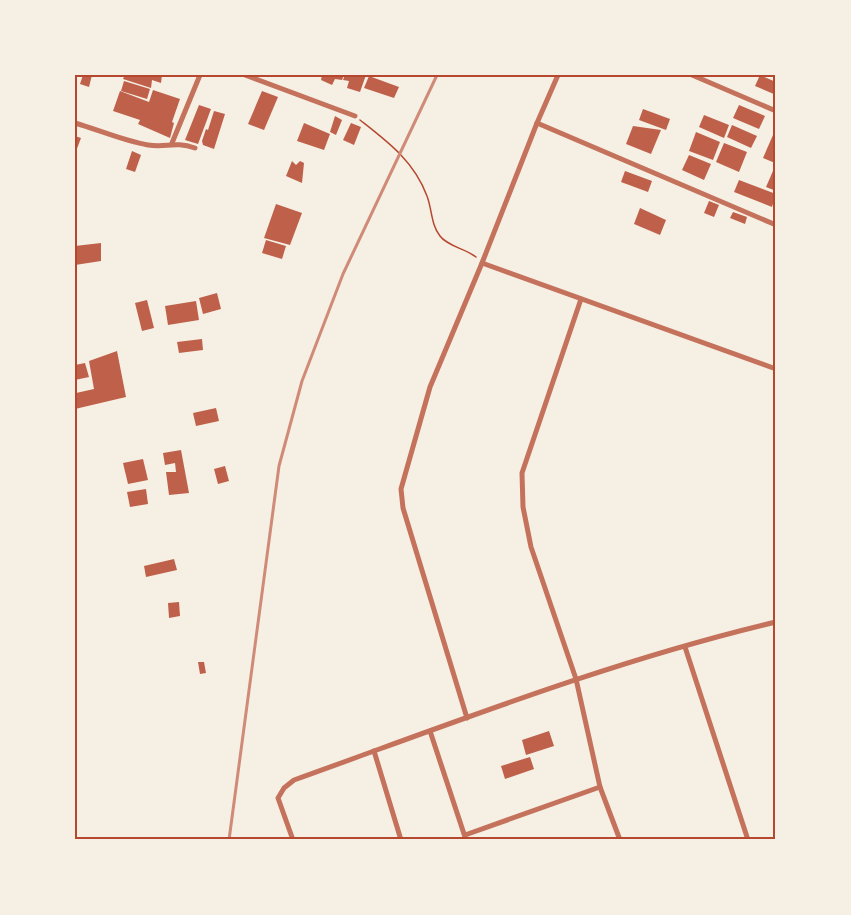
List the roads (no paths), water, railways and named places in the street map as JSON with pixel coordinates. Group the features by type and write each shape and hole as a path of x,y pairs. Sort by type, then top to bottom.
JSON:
{"street":[{"path":"172,143 200,75"},
{"path":"245,75 355,116"},
{"path":"468,718 400,498 400,489 430,387 558,75"},
{"path":"692,75 776,111"},
{"path":"75,123 145,145 158,146 172,143 195,148"},
{"path":"537,123 776,225"},
{"path":"482,263 776,369"},
{"path":"581,299 522,473 522,507 531,547 576,679 600,787 620,840"},
{"path":"292,840 278,798 284,788 294,780 576,679 776,622"},
{"path":"686,647 748,840"},
{"path":"430,731 465,837 600,787"},
{"path":"374,751 401,840"}],"railway":[{"path":"229,840 279,466 302,381 343,274 437,75"}]}
